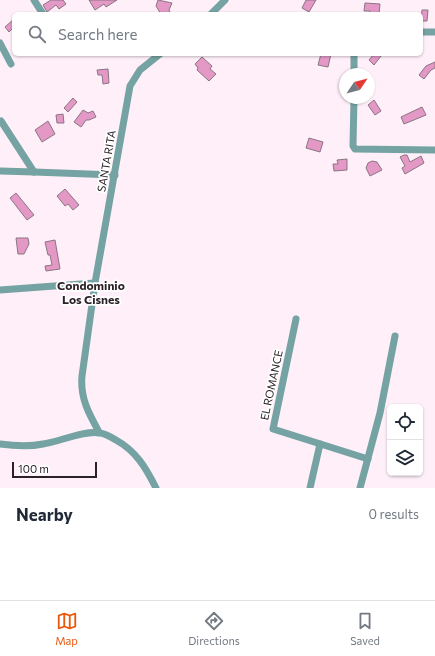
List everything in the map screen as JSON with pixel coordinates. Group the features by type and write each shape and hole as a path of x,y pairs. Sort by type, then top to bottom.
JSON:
{"street":[{"path":"34,0 42,12"},
{"path":"213,12 225,0"},
{"path":"423,32 435,32"},
{"path":"0,43 11,64"},
{"name":"SANTA RITA","path":"99,432 85,406 81,388 95,283 130,86 140,70 158,56"},
{"path":"354,56 354,68"},
{"path":"354,104 353,146 355,149 435,150"},
{"path":"1,122 34,172"},
{"path":"0,172 115,175"},
{"path":"0,290 95,283"},
{"name":"EL ROMANCE","path":"296,319 273,429 368,459"},
{"path":"360,488 380,414 395,336"},
{"path":"0,444 42,445 99,432 113,438 132,451 148,470 156,488"},
{"path":"310,488 320,444"}],"building":[{"path":"51,0 63,0 66,4 59,9 56,5 47,12 43,5"},
{"path":"89,0 117,0 106,7 104,4 95,10"},
{"path":"158,0 172,3 169,10 170,12 160,12 156,6"},
{"path":"306,0 316,0 309,12 302,8"},
{"path":"365,3 380,4 379,12 364,11"},
{"path":"422,10 428,10 427,21 423,21"},
{"path":"12,21 12,29 9,32 5,27"},
{"path":"320,56 331,56 328,67 318,65"},
{"path":"372,56 381,56 374,65 369,60"},
{"path":"202,57 212,66 210,69 216,74 209,81 197,70 198,68 195,64"},
{"path":"435,62 435,68 431,70 424,79 419,75 426,66"},
{"path":"108,69 109,83 103,84 102,75 98,75 97,70"},
{"path":"73,98 77,102 68,112 64,108"},
{"path":"375,102 381,111 375,115 368,105 375,104"},
{"path":"422,107 426,115 404,124 401,117"},
{"path":"83,110 88,113 93,111 96,117 86,120 81,127 74,122"},
{"path":"63,114 64,123 57,123 56,115"},
{"path":"48,121 55,134 42,142 35,130"},
{"path":"309,138 323,142 320,152 306,148"},
{"path":"407,155 410,162 421,156 424,163 405,174 402,168 405,166 400,157"},
{"path":"347,159 347,170 334,171 333,164 338,164 337,160"},
{"path":"372,161 377,162 382,170 370,176 366,168 368,163"},
{"path":"65,189 79,205 73,210 68,204 65,206 57,196"},
{"path":"16,193 34,215 27,220 10,198"},
{"path":"16,238 28,238 29,244 24,254 18,254"},
{"path":"55,240 60,269 46,271 45,266 52,265 45,242"}],"district":[{"name":"Condominio Los Cisnes","path":"91,292"}]}
